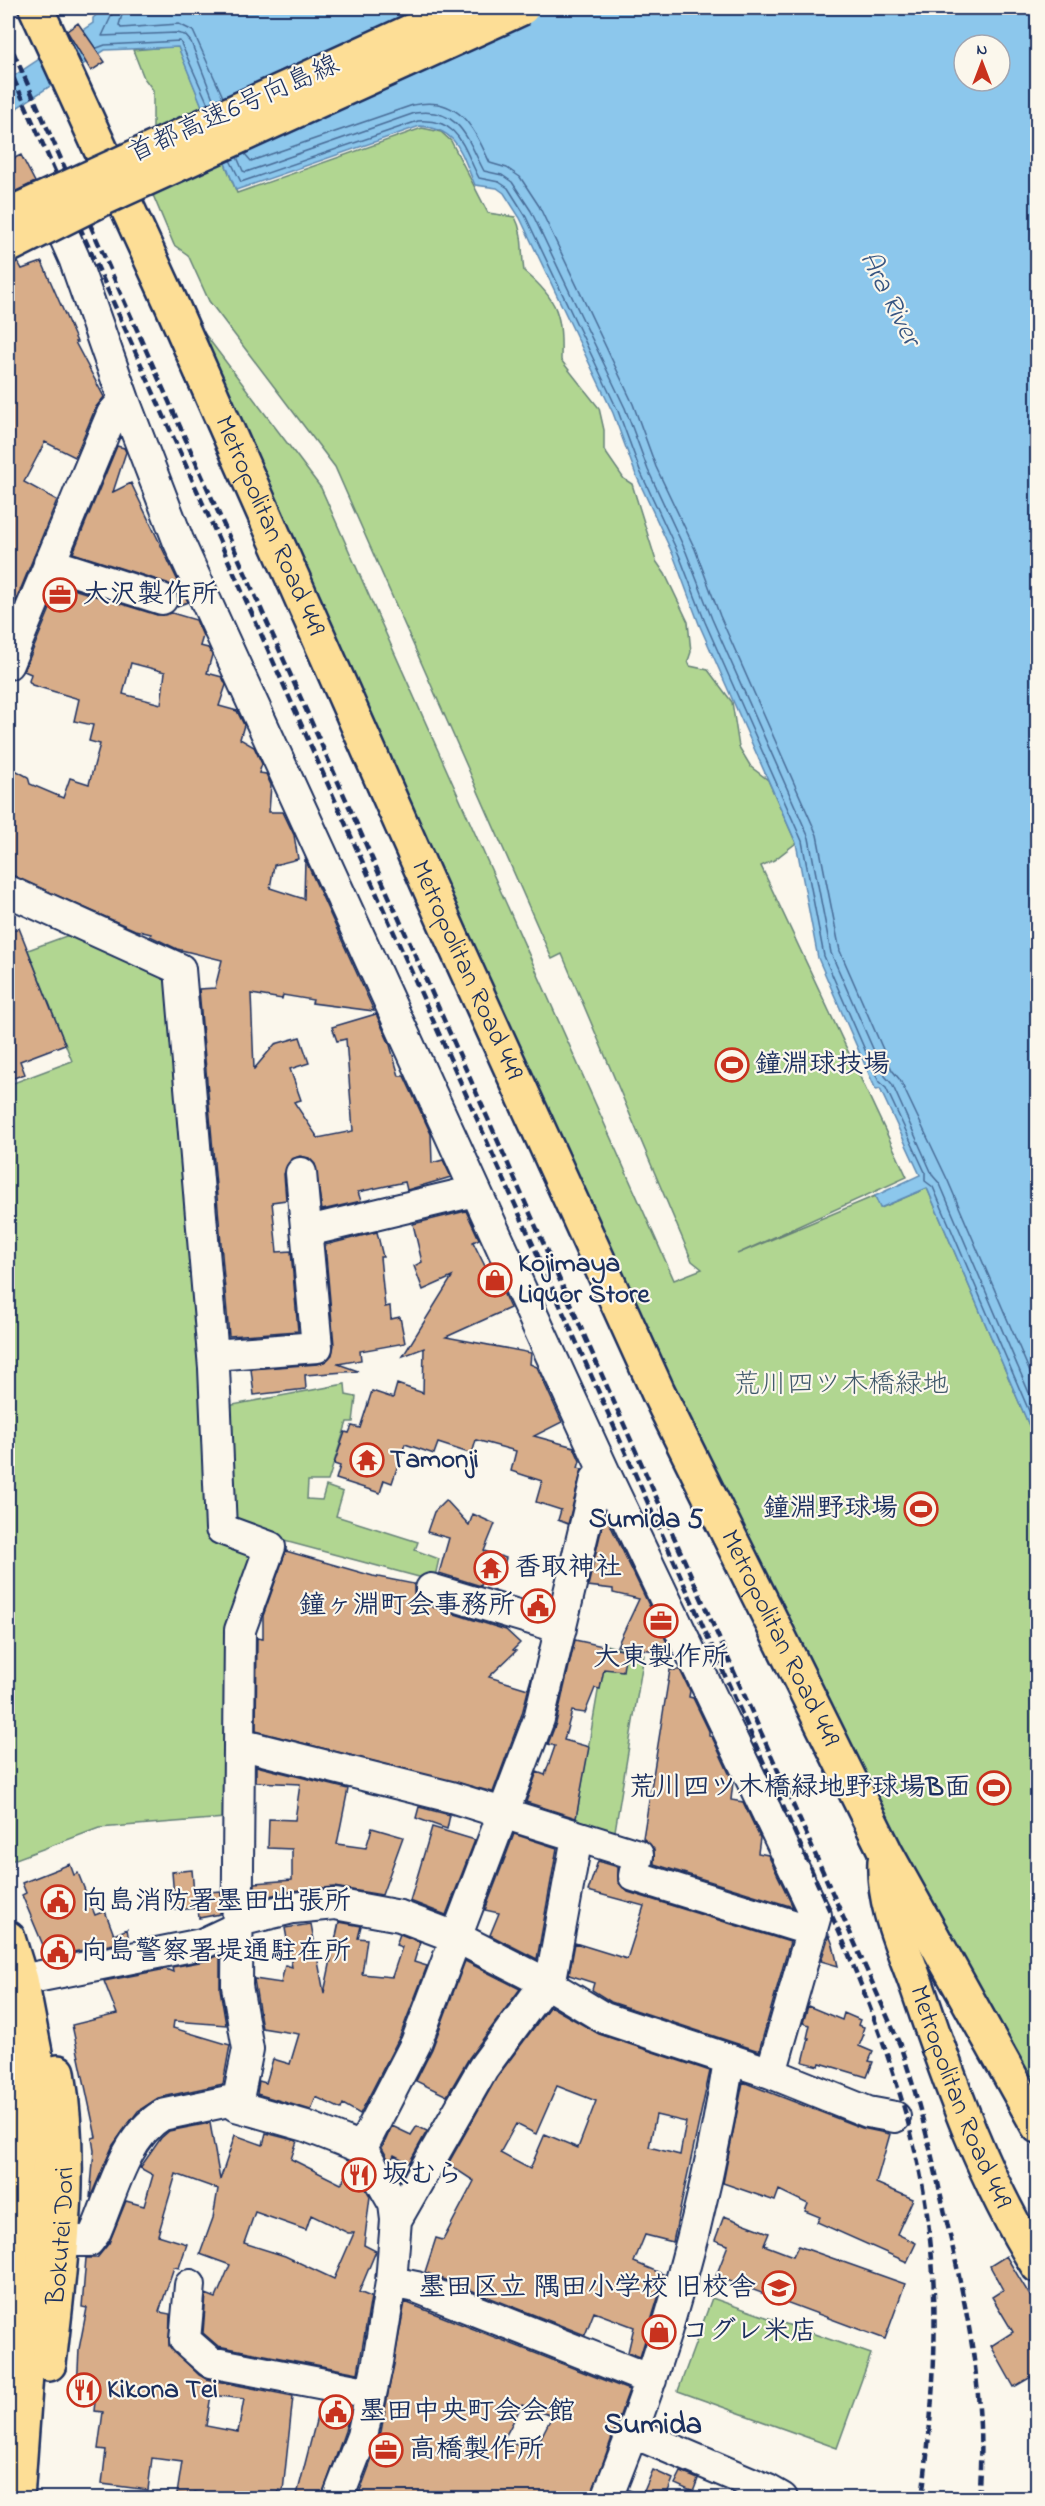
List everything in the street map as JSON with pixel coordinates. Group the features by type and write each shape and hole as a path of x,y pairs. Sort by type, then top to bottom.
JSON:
{"main road":[{"name":"首都高速6号向島線","path":"8,216 462,8"},
{"name":"首都高速6号向島線","path":"8,246 104,198 522,8"},
{"name":"Metropolitan Road 449","path":"38,13 171,303 450,934 658,1392 886,1853 1038,2126"},
{"name":"Metropolitan Road 449","path":"886,1853 885,1898 933,2034 992,2181 1011,2221 1038,2266"},
{"path":"8,1938 21,1980 38,2068 42,2154 17,2499"},
{"name":"Bokutei Dori","path":"21,1980 46,2019 56,2058 67,2145 63,2241 46,2397 40,2499"},
{"path":"8,2039 17,2156 8,2310"}],"street":[{"path":"8,216 36,206 52,209 74,258 124,400 178,540 604,1471 816,1915 771,2073"},
{"path":"8,664 112,414 124,400"},
{"path":"49,563 162,599"},
{"path":"8,891 180,969 213,1355 221,1529 270,1547 240,1630 237,1986 248,2049 238,2099 162,2115 152,2121 136,2142 125,2162 95,2234 89,2241 63,2241"},
{"path":"213,1355 317,1347 301,1173"},
{"path":"308,1231 475,1191"},
{"path":"362,2148 416,2043 458,1938 539,1719 596,1479 604,1471"},
{"path":"431,1589 561,1628"},
{"path":"239,1744 365,1773 638,1855 634,1876 812,1931"},
{"path":"396,2220 483,2068 552,1974 577,1837"},
{"path":"21,1980 202,1944 236,1928 243,1920 293,1908 335,1904 400,1916 458,1938 546,1983 604,2018 771,2073 868,2112 895,2117"},
{"path":"607,2499 634,2433 684,2274 703,2200 729,2061"},
{"path":"236,2106 306,2126 362,2148 394,2204 396,2220 391,2282 371,2393 362,2436 339,2499"},
{"path":"391,2282 416,2287 651,2379"},
{"path":"190,2285 185,2340 210,2362 371,2393"},
{"path":"634,2433 768,2490 782,2499"}],"green space":[{"name":"荒川四ツ木橋緑地","path":"178,46 237,193 422,128 441,132 451,141 488,213 515,217 521,237 524,271 545,291 556,310 561,332 561,360 599,408 604,430 604,450 624,479 632,484 656,561 665,574 688,622 690,666 708,670 732,702 739,747 751,767 768,780 796,843 774,860 761,866 907,1177 737,1254 875,1196 881,1208 927,1188 1037,1444 1037,2098 885,1826 627,1300 189,313 321,488 674,1280 702,1269 692,1261 562,954 552,959 335,467 209,301 188,255 174,245 153,195 153,90 144,78 133,50"},
{"path":"77,932 172,974 212,1533 261,1553 225,1818 99,1828 8,1862 8,1085 72,1061 28,950"},
{"path":"345,1384 346,1395 356,1397 353,1422 347,1422 328,1481 308,1481 307,1499 322,1500 326,1486 343,1492 336,1516 418,1542 415,1550 439,1559 434,1581 228,1526 222,1407"},
{"path":"606,1645 644,1655 613,1843 574,1830"},
{"path":"712,2298 871,2354 837,2448 678,2391"}],"water":[{"name":"Ara River","path":"104,8 1037,8 1037,1444 927,1188 880,1208 875,1196 920,1175 880,1089 876,1090 818,958 796,843 699,624 674,557 636,475 613,413 520,218 504,193 497,188 475,185 462,154 451,138 433,128 420,126 236,190 178,47 105,50 18,107 8,122 8,80 93,23 93,18"}],"building":[{"path":"78,23 105,62 91,71 67,31"},
{"path":"21,155 35,182 8,195 8,161"},
{"path":"18,262 22,269 42,262 77,342 75,342 104,397 96,407 75,457 45,442 24,482 57,500 8,620 8,265"},
{"path":"117,446 124,448 126,452 113,492 131,483 188,602 177,606 179,595 174,587 167,583 73,553"},
{"path":"60,585 157,615 172,613 196,620 203,636 200,646 208,648 212,655 207,673 222,677 226,685 219,706 237,711 244,725 240,739 254,747 262,764 259,773 266,774 271,785 269,812 283,812 294,835 298,859 274,865 270,888 304,899 305,859 374,1011 312,1003 313,1000 283,995 282,999 251,994 254,1069 275,1044 300,1037 309,1063 290,1069 301,1100 294,1102 318,1138 353,1131 346,1039 337,1041 332,1027 376,1014 390,1045 399,1076 404,1076 431,1134 432,1163 443,1160 451,1177 407,1190 405,1182 358,1192 361,1201 322,1210 315,1164 309,1158 300,1156 291,1159 284,1174 286,1200 272,1202 277,1252 291,1251 298,1331 229,1336 199,989 215,988 222,960 177,949 150,936 151,934 135,930 8,874 8,766 28,777 30,784 63,798 70,778 89,784 100,744 89,741 93,725 74,721 79,699 32,685 29,681 31,674 24,671","holes":["131,663 165,672 161,704 123,694"]},
{"path":"19,928 65,1044 20,1061 25,1074 8,1080 8,932"},
{"path":"466,1211 479,1239 473,1242 488,1272 493,1270 510,1308 446,1337 531,1353 530,1364 537,1367 562,1422 534,1436 574,1447 580,1461 578,1468 582,1469 568,1524 558,1520 561,1510 536,1502 542,1481 511,1471 516,1451 476,1440 472,1454 438,1443 434,1454 405,1444 392,1483 384,1480 380,1493 336,1479 340,1466 334,1464 345,1432 349,1433 352,1426 360,1428 372,1391 393,1398 397,1384 423,1393 424,1348 403,1356 452,1277 423,1290 414,1266 422,1262 413,1224"},
{"path":"377,1232 383,1257 380,1257 385,1307 390,1306 391,1319 400,1317 405,1343 360,1351 361,1360 338,1364 358,1371 305,1375 306,1389 254,1395 251,1369 318,1364 326,1361 332,1355 334,1345 325,1245"},
{"path":"446,1500 469,1525 473,1514 495,1524 484,1551 506,1558 499,1581 483,1576 481,1586 439,1573 449,1538 427,1532 434,1512"},
{"path":"605,1514 672,1653 617,1646 639,1599 613,1593 613,1589 588,1586"},
{"path":"286,1551 373,1576 414,1584 414,1594 426,1605 506,1630 520,1643 513,1650 516,1651 489,1677 528,1689 532,1675 522,1714 493,1792 256,1731 257,1638 263,1639 263,1616"},
{"path":"575,1640 626,1651 623,1671 604,1669 600,1689 595,1688 585,1713 572,1711 564,1740 589,1747 576,1818 526,1802 537,1772 545,1775 555,1746 548,1744 556,1723"},
{"path":"670,1670 680,1670 690,1691 689,1697 693,1698 709,1731 709,1736 712,1737 733,1782 731,1800 743,1802 760,1838 758,1853 768,1855 793,1907 654,1864 654,1849 643,1838"},
{"path":"256,1766 348,1789 337,1844 366,1848 372,1828 403,1837 382,1895 334,1887 291,1891 255,1899 255,1883 292,1880 292,1849 268,1848 269,1819 295,1820 300,1784 256,1782"},
{"path":"419,1807 450,1815 447,1829 416,1818"},
{"path":"432,1827 475,1840 446,1915 410,1901"},
{"path":"514,1834 557,1848 537,1959 490,1935 499,1913 485,1910"},
{"path":"598,1861 618,1867 618,1882 628,1892 790,1942 759,2051 611,2002 592,1990 594,1983 569,1975 575,1943 627,1959 644,1906 588,1891"},
{"path":"70,1864 74,1875 78,1873 95,1915 105,1911 114,1935 127,1929 129,1941 48,1957 22,1895 26,1893 22,1883"},
{"path":"192,1870 194,1893 221,1891 220,1914 199,1918 198,1908 175,1910 172,1872"},
{"path":"339,1922 361,1926 358,1938 367,1939 362,1974 392,1977 402,1947 396,1945 400,1934 420,1942 414,1962 427,1966 400,2036 360,2114 343,2104 341,2109 316,2097 311,2110 257,2094 259,2081 266,2083 273,2059 290,2064 299,2034 262,2028 254,1979 281,1983 285,1965 292,1967 285,1928 311,1924 324,1993"},
{"path":"829,1935 833,1945 838,1966 821,1961"},
{"path":"220,1955 220,1989 226,2025 174,2021 173,2028 230,2045 223,2084 158,2098 138,2111 113,2145 90,2198 94,2151 92,2138 96,2137 72,2025 117,2014 104,1981 166,1969 173,1972 172,1967 205,1961"},
{"path":"465,1961 520,1989 469,2058 447,2096 416,2081 432,2049"},
{"path":"550,2006 599,2034 710,2071 673,2242 645,2235 634,2262 665,2275 640,2357 628,2352 634,2327 594,2312 585,2335 425,2272 436,2238 443,2240 474,2181 448,2164 497,2077","holes":["557,2086 596,2101 578,2148 545,2134 530,2169 500,2153 516,2124 536,2134","656,2115 686,2122 680,2155 649,2147"]},
{"path":"808,2006 842,2020 844,2013 860,2020 858,2025 864,2027 862,2033 864,2034 859,2046 873,2052 869,2061 873,2062 867,2077 820,2063 819,2066 803,2062 809,2038 807,2038 810,2025 803,2023"},
{"path":"743,2082 862,2128 890,2134 876,2183 913,2199 897,2234 916,2243 907,2262 817,2222 820,2217 805,2211 808,2204 779,2190 775,2201 723,2183"},
{"path":"210,2123 220,2180 235,2135 263,2145 266,2133 297,2141 291,2159 341,2184 352,2165 370,2196 364,2245 376,2251 359,2292 371,2297 358,2373 218,2346 203,2333 206,2294 216,2298 230,2265 200,2254 213,2218 218,2189 176,2174 158,2235 187,2244 179,2268 174,2267 159,2312 170,2314 169,2346 206,2379 293,2396 283,2491 279,2490 277,2499 224,2499 195,2492 191,2495 177,2494 182,2462 152,2458 148,2490 102,2484 106,2450 98,2449 103,2412 94,2411 96,2392 77,2390 79,2349 87,2308 82,2307 86,2258 97,2258 109,2243 126,2201 144,2206 153,2175 140,2168 161,2138 169,2131","holes":["255,2212 306,2230 311,2215 348,2233 354,2233 334,2279 285,2256 244,2243","211,2395 244,2399 238,2432 206,2426"]},
{"path":"392,2126 411,2135 417,2126 427,2131 409,2163 394,2155 390,2162 382,2148"},
{"path":"724,2216 769,2233 764,2245 793,2256 798,2246 905,2284 885,2339 716,2276 728,2245 715,2240"},
{"path":"1006,2256 1038,2309 1038,2373 1014,2387 991,2346 1013,2332 992,2297 1003,2290 990,2266"},
{"path":"405,2302 629,2390 590,2499 357,2499 380,2437","holes":["522,2405 552,2416 533,2453 504,2439"]},
{"path":"321,2401 351,2407 345,2431 321,2499 296,2499"},
{"path":"653,2470 673,2479 665,2499 625,2499 629,2490 642,2496"},
{"path":"681,2472 698,2479 693,2492 675,2484"}],"railway":[{"path":"8,40 900,2045 932,2158 969,2328 980,2429 978,2498"},
{"path":"8,66 844,1943 872,2013 897,2083 907,2120 924,2193 929,2230 935,2331 929,2432 922,2498"}],"place":[{"name":"大沢製作所","path":"60,595"},
{"name":"鐘淵球技場","path":"732,1065"},
{"name":"Kojimaya Liquor Store","path":"495,1280"},
{"name":"Tamonji","path":"367,1460"},
{"name":"鐘淵野球場","path":"921,1509"},
{"name":"香取神社","path":"491,1568"},
{"name":"鐘ヶ淵町会事務所","path":"538,1606"},
{"name":"大東製作所","path":"661,1621"},
{"name":"荒川四ツ木橋緑地野球場B面","path":"994,1788"},
{"name":"向島消防署墨田出張所","path":"58,1902"},
{"name":"向島警察署堤通駐在所","path":"58,1952"},
{"name":"坂むら","path":"359,2175"},
{"name":"墨田区立 隅田小学校 旧校舎","path":"779,2288"},
{"name":"コグレ米店","path":"659,2332"},
{"name":"Kikona Tei","path":"84,2390"},
{"name":"墨田中央町会会館","path":"336,2412"},
{"name":"高橋製作所","path":"386,2450"}],"district":[{"name":"Sumida 5","path":"646,1520"},
{"name":"Sumida","path":"653,2426"}]}
